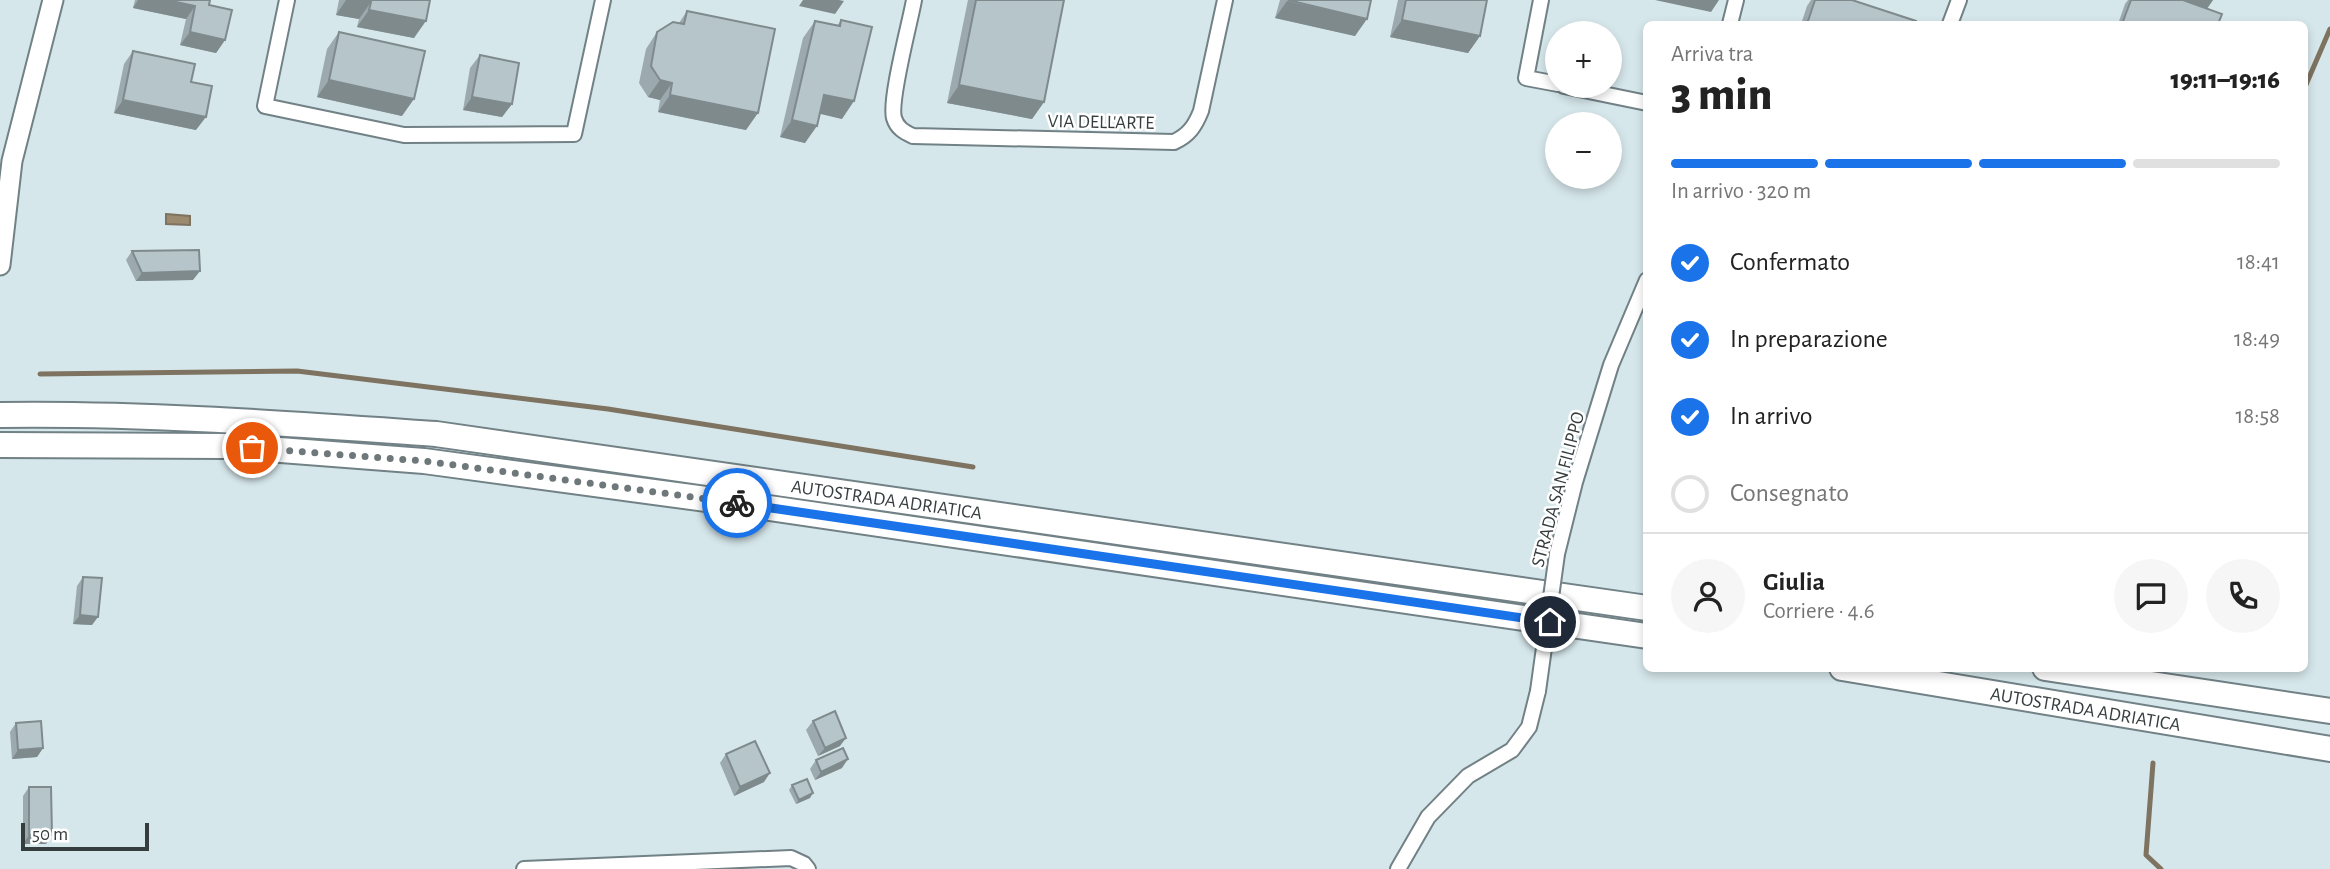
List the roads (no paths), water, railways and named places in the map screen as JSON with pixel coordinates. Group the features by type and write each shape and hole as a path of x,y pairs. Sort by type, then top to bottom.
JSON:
{"highway":[{"name":"AUTOSTRADA ADRIATICA","path":"0,415 67,414 233,420 436,434 1643,607"},
{"name":"AUTOSTRADA ADRIATICA","path":"0,445 227,446 424,461 741,504 1643,635"},
{"name":"AUTOSTRADA ADRIATICA","path":"1866,672 2330,749"},
{"name":"AUTOSTRADA ADRIATICA","path":"2072,672 2330,711"}],"main road":[{"path":"0,265 12,161 53,0"}],"street":[{"path":"287,0 265,106 404,135 574,134 603,0"},
{"name":"VIA DELL'ARTE","path":"914,0 892,106 897,125 913,136 1174,142 1190,132 1201,111 1225,0"},
{"path":"1541,0 1525,78 1545,82"},
{"path":"1731,21 1736,0"},
{"path":"1951,21 1959,0"},
{"path":"1622,98 1643,102"},
{"name":"STRADA SAN FILIPPO","path":"1398,869 1428,817 1468,776 1512,750 1529,727 1538,691 1557,554 1575,482 1611,365 1643,289"},
{"path":"524,869 791,858 808,869"}],"waterway":[{"path":"2308,80 2330,29"},
{"path":"40,374 297,371 608,409 973,467"},
{"path":"2153,763 2146,855 2161,869"}]}
